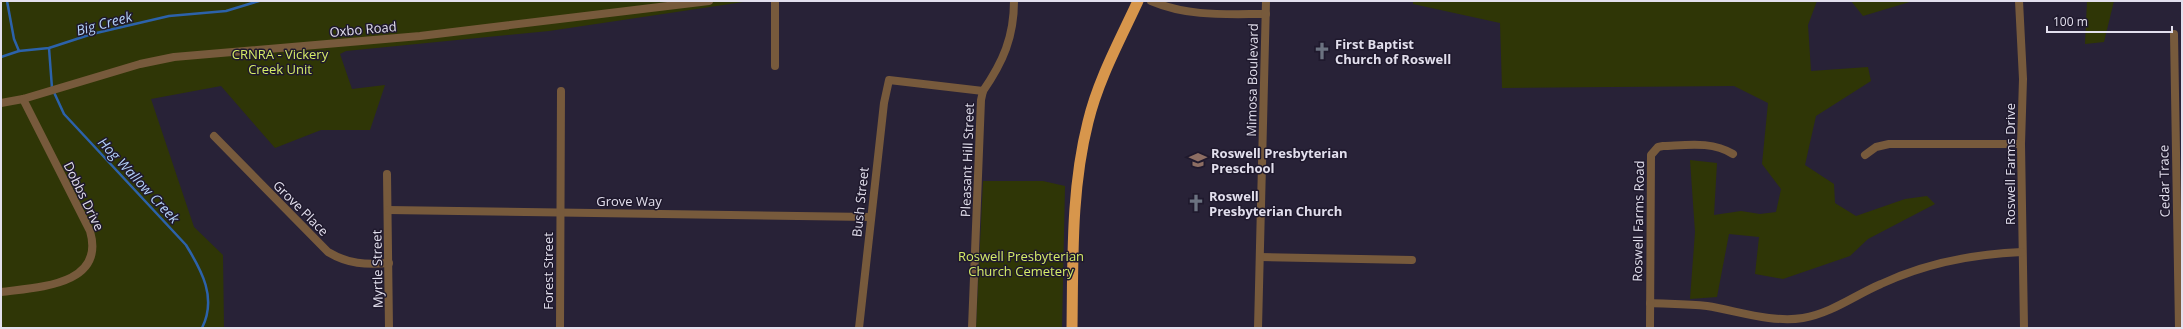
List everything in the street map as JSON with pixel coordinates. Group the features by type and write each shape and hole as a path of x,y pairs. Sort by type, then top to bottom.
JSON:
{"highway":[{"path":"1072,328 1075,205 1081,154 1098,90 1138,1"}],"street":[{"name":"Oxbo Road","path":"1,103 23,99 140,64 174,58 420,36 708,1"},
{"path":"775,1 776,66"},
{"name":"Pleasant Hill Street","path":"972,328 981,100 983,91 1009,45 1014,19 1014,1"},
{"path":"1151,1 1178,11 1207,14 1266,14"},
{"name":"Mimosa Boulevard","path":"1258,328 1266,1"},
{"name":"Roswell Farms Drive","path":"2019,1 2022,79 2020,144 2024,328"},
{"name":"Cedar Trace","path":"2174,34 2178,328"},
{"name":"Bush Street","path":"859,328 870,217 885,94 889,80 983,91"},
{"name":"Forest Street","path":"560,328 561,91"},
{"name":"Dobbs Drive","path":"1,292 66,281 78,274 88,263 93,247 90,231 23,99"},
{"name":"Grove Place","path":"214,136 328,252 340,259 355,264 389,263"},
{"path":"1864,155 1876,147 1889,144 2020,144"},
{"name":"Roswell Farms Road","path":"1650,328 1651,155 1658,147 1663,146 1710,145 1722,147 1733,154"},
{"name":"Myrtle Street","path":"387,174 389,328"},
{"name":"Grove Way","path":"388,210 560,214 705,214 870,217"},
{"path":"1650,303 1707,306 1778,319 1802,318 1826,312 1880,284 1924,267 1972,256 2022,252"},
{"path":"1260,257 1412,260"}],"green space":[{"name":"CRNRA - Vickery Creek Unit","path":"1,1 750,1 549,31 346,51 340,54 352,89 385,85 370,130 321,130 275,148 221,86 151,99 194,227 223,255 224,328 1,328"},
{"path":"1413,1 1817,1 1808,25 1811,71 1868,67 1871,81 1816,116 1805,165 1834,184 1835,203 1856,216 1905,199 1927,196 1935,204 1868,239 1850,256 1783,279 1755,274 1759,237 1729,234 1717,297 1690,299 1695,232 1690,160 1717,163 1714,215 1741,211 1760,214 1776,212 1781,189 1762,164 1768,103 1734,86 1502,88 1500,23 1413,4"},
{"path":"1851,1 1913,1 1863,16"},
{"path":"2087,1 2114,1 2104,42 2085,44"},
{"name":"Roswell Presbyterian Church Cemetery","path":"983,181 1043,181 1065,186 1062,328 976,328"}],"waterway":[{"path":"7,1 14,39 19,51"},
{"name":"Big Creek","path":"1,57 19,51 49,48 92,34 169,16 226,11 259,1"},
{"name":"Hog Wallow Creek","path":"49,48 52,88 64,114 186,245 197,265 206,285 208,295 208,306 202,328"}],"place":[{"name":"First Baptist Church of Roswell","path":"1322,51"},
{"name":"Roswell Presbyterian Preschool","path":"1198,160"},
{"name":"Roswell Presbyterian Church","path":"1196,203"}]}
